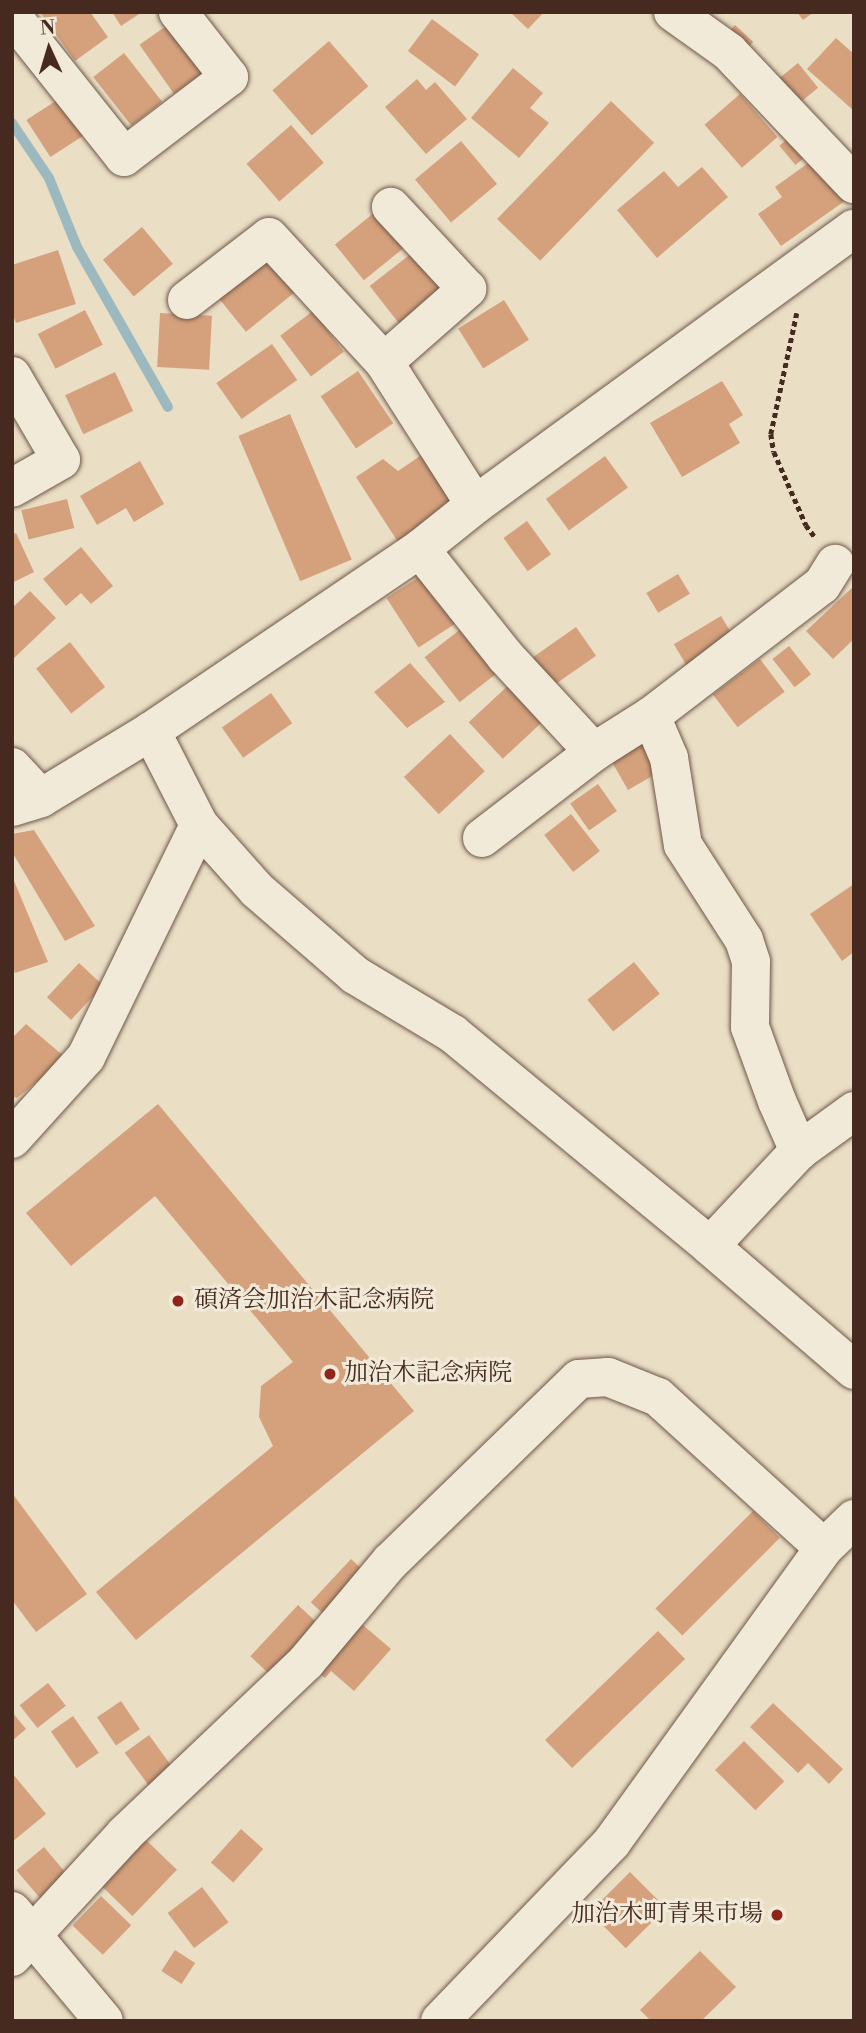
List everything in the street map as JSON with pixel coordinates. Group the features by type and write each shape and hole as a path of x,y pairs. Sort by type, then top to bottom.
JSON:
{"street":[{"path":"12,16 124,157 229,78 178,12"},
{"path":"673,12 729,52 854,184"},
{"path":"384,362 467,289 391,207"},
{"path":"12,767 26,802 151,731 420,549 475,505 854,229"},
{"path":"187,300 269,237 384,362 475,505"},
{"path":"12,376 61,460 12,488"},
{"path":"420,549 505,656 594,752"},
{"path":"482,838 594,752 651,716 822,585 835,564"},
{"path":"651,716 669,758 683,845 744,940 751,962 750,1027 799,1151"},
{"path":"151,731 199,825 257,890 355,975 453,1034 710,1246 854,1370"},
{"path":"12,1139 86,1057 199,825"},
{"path":"710,1246 799,1151 854,1111"},
{"path":"104,2021 19,1935 306,1662 390,1562 579,1379 608,1377 658,1397 824,1548"},
{"path":"440,2021 612,1842 824,1548 854,1519"}],"path":[{"path":"808,264 771,434 774,452 806,525 835,564"}],"building":[{"path":"40,12 90,12 108,37 75,61"},
{"path":"112,12 142,12 121,26"},
{"path":"510,12 544,12 528,29"},
{"path":"797,12 814,12 803,20"},
{"path":"432,19 479,55 455,86 408,51"},
{"path":"169,24 203,73 174,94 140,45"},
{"path":"735,25 753,42 741,55 723,38"},
{"path":"836,38 854,54 854,111 807,69"},
{"path":"329,41 368,86 312,135 272,90"},
{"path":"124,53 162,102 131,126 93,77"},
{"path":"798,63 818,88 797,105 777,80"},
{"path":"513,68 543,93 530,108 549,123 519,158 471,118"},
{"path":"417,79 426,90 435,82 467,119 426,154 385,107"},
{"path":"740,94 777,137 742,168 705,125"},
{"path":"65,95 89,132 50,157 26,120"},
{"path":"611,101 654,143 540,261 497,219"},
{"path":"291,125 324,163 279,201 246,164"},
{"path":"797,131 813,150 795,165 779,146"},
{"path":"461,141 497,184 451,222 415,180"},
{"path":"818,156 849,198 781,246 758,214 782,197 775,187"},
{"path":"702,167 728,197 657,258 617,210 664,171 678,187"},
{"path":"380,208 409,244 364,280 335,245"},
{"path":"142,227 173,264 134,297 103,260"},
{"path":"417,249 450,291 402,328 370,286"},
{"path":"58,250 76,304 16,323 12,312 12,265"},
{"path":"267,253 297,290 246,332 216,295"},
{"path":"504,300 529,340 483,368 458,329"},
{"path":"85,310 103,345 55,369 38,334"},
{"path":"313,311 344,352 311,376 280,336"},
{"path":"160,313 212,316 209,370 157,367"},
{"path":"272,344 297,380 242,419 216,383"},
{"path":"358,371 393,423 356,448 321,396"},
{"path":"115,372 133,411 83,434 65,395"},
{"path":"722,381 743,415 729,424 740,443 682,477 650,423"},
{"path":"290,414 352,559 300,581 238,436"},
{"path":"426,452 459,502 398,542 356,477 383,459 398,471"},
{"path":"605,456 628,488 569,530 546,499"},
{"path":"140,461 164,504 134,522 126,508 97,525 80,496"},
{"path":"67,499 74,528 29,539 21,510"},
{"path":"527,521 551,554 528,571 504,538"},
{"path":"16,533 34,572 12,583 12,535"},
{"path":"81,547 113,586 91,604 81,593 66,606 43,579"},
{"path":"425,573 457,622 419,648 386,598"},
{"path":"678,574 690,594 658,613 646,593"},
{"path":"854,586 854,639 833,659 806,631"},
{"path":"30,591 56,618 12,660 12,608"},
{"path":"721,616 736,641 689,669 674,644"},
{"path":"471,621 506,666 460,702 425,657"},
{"path":"576,627 596,656 553,686 533,657"},
{"path":"70,642 105,687 71,713 36,668"},
{"path":"789,646 811,674 795,687 772,659"},
{"path":"760,659 785,692 738,727 713,695"},
{"path":"410,663 445,702 407,728 374,692"},
{"path":"514,680 548,717 503,759 469,722"},
{"path":"271,693 292,723 243,758 222,727"},
{"path":"450,734 485,771 439,814 404,777"},
{"path":"650,738 667,767 628,790 611,760"},
{"path":"598,784 617,811 589,831 570,804"},
{"path":"571,814 600,851 573,872 544,835"},
{"path":"34,830 95,926 65,941 12,852 12,834"},
{"path":"12,876 48,962 15,973 12,966"},
{"path":"854,884 854,952 842,961 810,914"},
{"path":"634,962 660,994 613,1032 587,1000"},
{"path":"79,963 103,986 71,1020 47,997"},
{"path":"26,1024 66,1058 17,1098 12,1096 12,1038"},
{"name":"加治木記念病院","path":"158,1104 414,1411 136,1640 96,1592 273,1446 259,1417 261,1386 293,1362 155,1196 71,1266 26,1213"},
{"path":"12,1493 87,1594 36,1632 12,1600"},
{"path":"753,1511 780,1538 682,1635 655,1609"},
{"path":"351,1559 366,1573 326,1616 311,1602"},
{"path":"298,1605 317,1623 269,1674 250,1656"},
{"path":"357,1620 391,1649 354,1691 331,1671 325,1678 315,1670"},
{"path":"658,1631 685,1659 572,1768 545,1740"},
{"path":"48,1683 66,1706 37,1728 20,1705"},
{"path":"121,1701 140,1729 116,1745 97,1717"},
{"path":"773,1703 843,1769 829,1784 808,1763 798,1773 750,1727"},
{"path":"12,1712 26,1729 12,1741"},
{"path":"73,1716 99,1753 77,1768 51,1731"},
{"path":"149,1735 174,1769 149,1787 125,1753"},
{"path":"744,1741 784,1781 755,1810 715,1770"},
{"path":"12,1773 46,1814 12,1842"},
{"path":"241,1829 263,1849 233,1883 211,1862"},
{"path":"146,1840 177,1870 132,1916 102,1886"},
{"path":"44,1847 73,1881 45,1905 16,1870"},
{"path":"630,1872 666,1908 626,1948 590,1912"},
{"path":"202,1887 228,1922 194,1948 168,1913"},
{"path":"101,1896 131,1925 103,1955 73,1925"},
{"path":"175,1950 195,1963 182,1984 161,1971"},
{"path":"700,1951 736,1987 701,2021 651,2021 640,2010"}],"waterway":[{"path":"12,123 49,178 77,247 168,407"}],"place":[{"name":"碩済会加治木記念病院","path":"178,1301"},
{"name":"加治木記念病院","path":"330,1374"},
{"name":"加治木町青果市場","path":"777,1915"}]}
